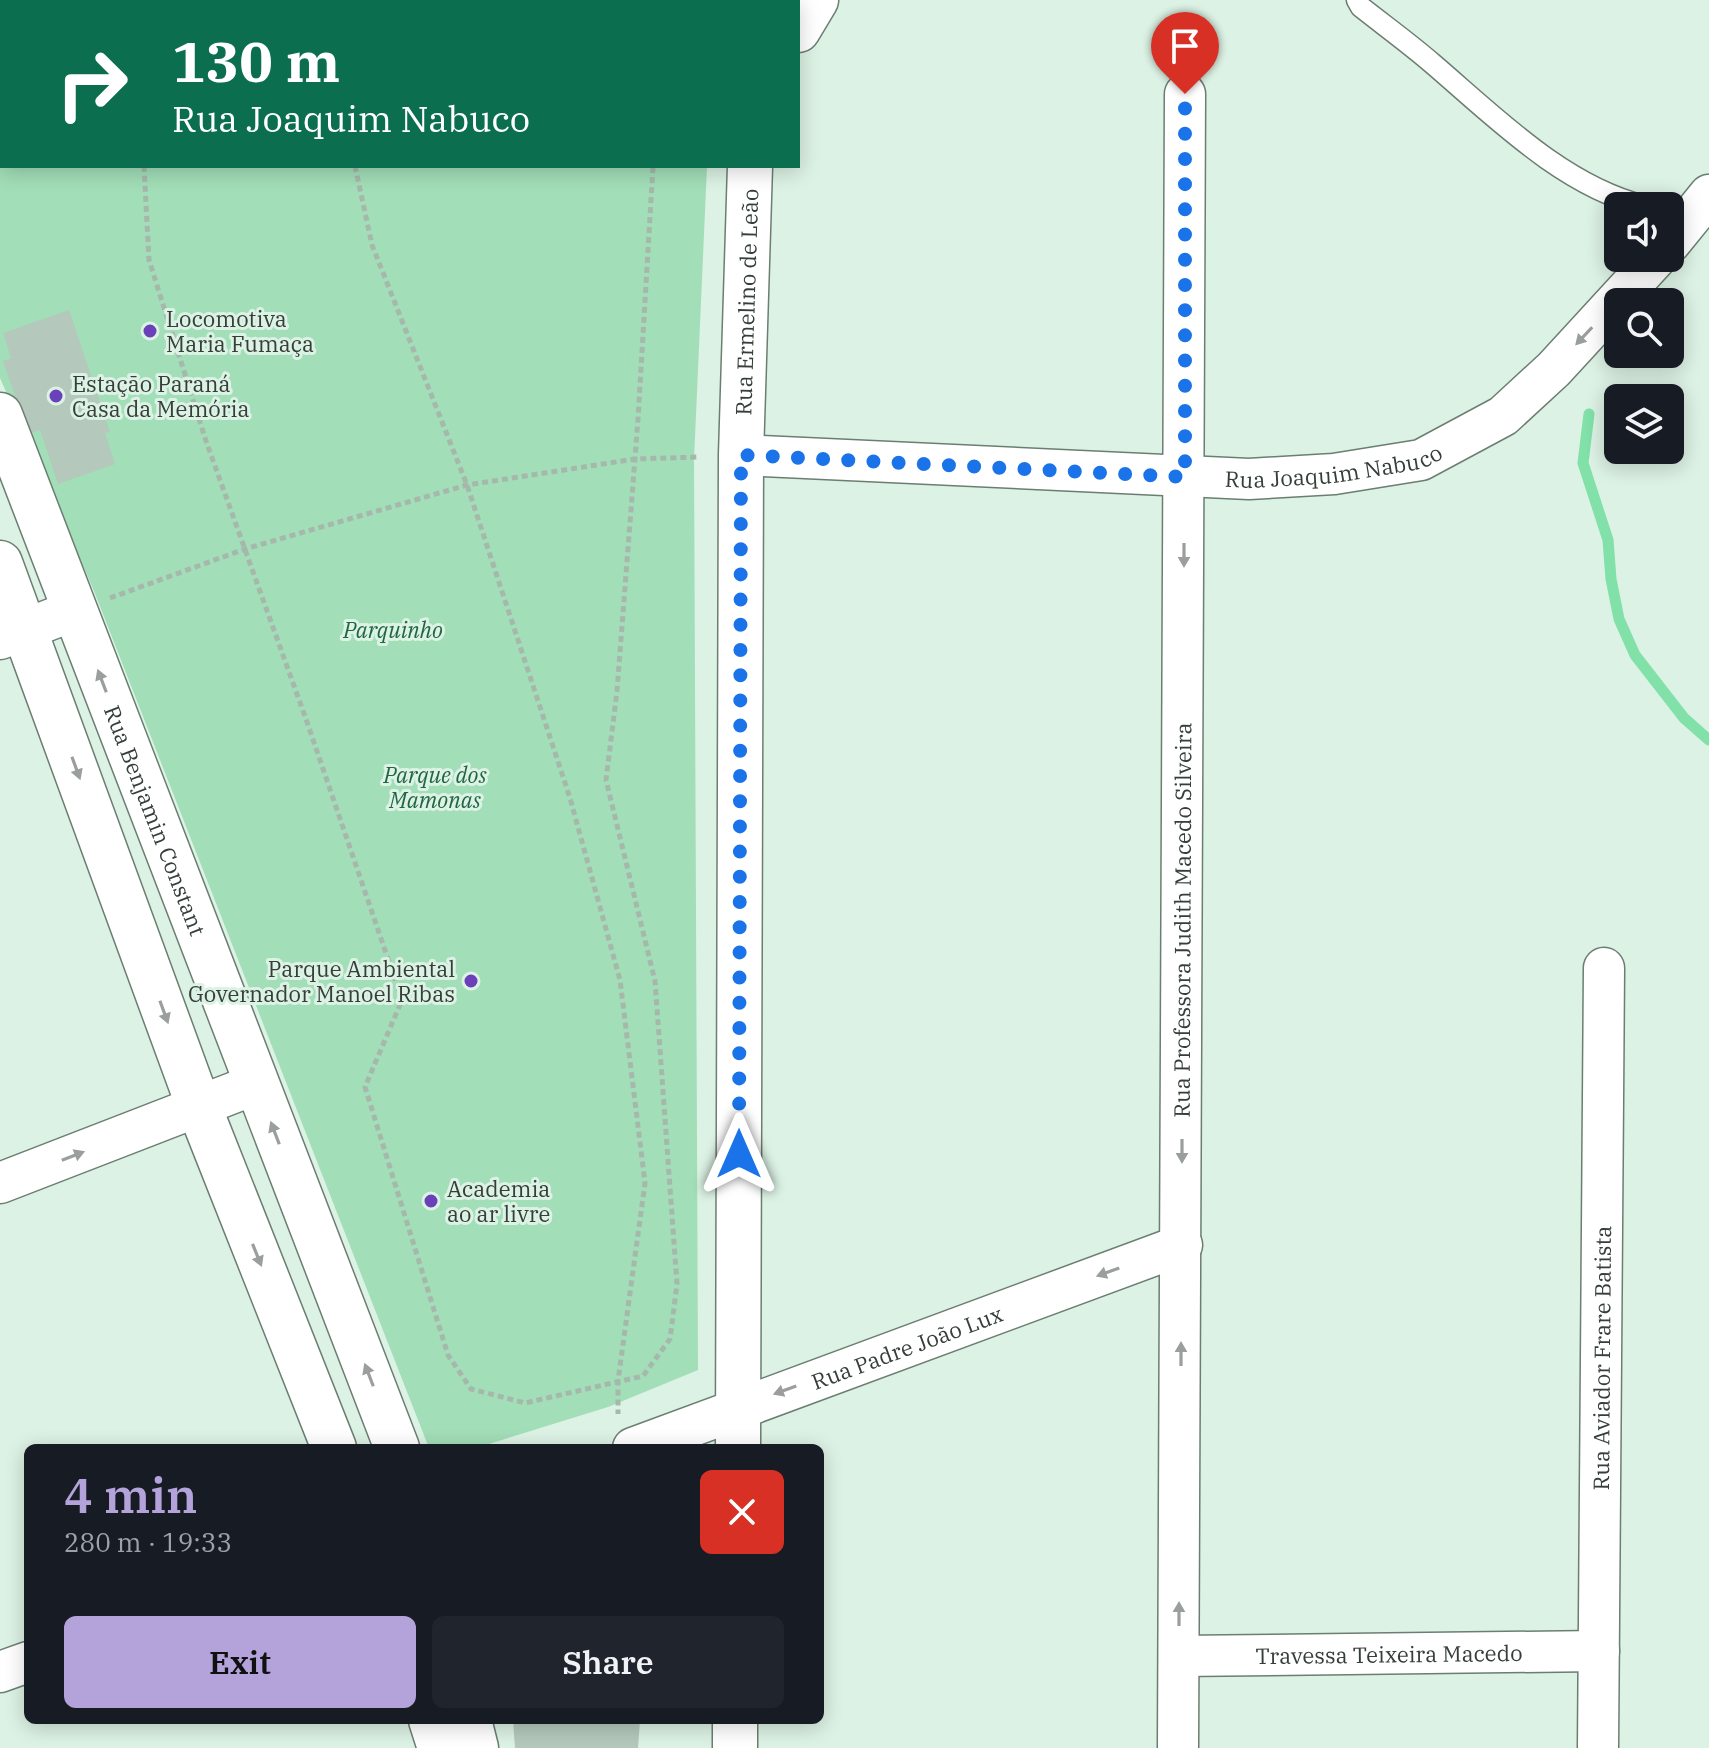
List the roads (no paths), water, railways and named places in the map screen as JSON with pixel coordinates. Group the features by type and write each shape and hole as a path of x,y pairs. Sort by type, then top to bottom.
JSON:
{"main road":[{"path":"800,27 816,0"},
{"name":"Rua Ermelino de Leão","path":"738,1428 741,455 750,168"},
{"name":"Rua Benjamin Constant","path":"0,415 395,1444"},
{"path":"0,563 13,634 332,1444"},
{"path":"432,1724 440,1748"},
{"path":"470,1724 476,1748"},
{"path":"735,1724 735,1748"}],"street":[{"name":"Rua Professora Judith Macedo Silveira","path":"1178,1748 1185,94"},
{"name":"Rua Joaquim Nabuco","path":"741,455 1249,479 1334,474 1421,460 1503,416 1554,369 1643,272"},
{"path":"13,634 75,610"},
{"name":"Rua Aviador Frare Batista","path":"1598,1748 1604,968"},
{"path":"0,1183 256,1084"},
{"name":"Rua Padre João Lux","path":"625,1435 738,1428 1182,1245"},
{"name":"Travessa Teixeira Macedo","path":"1179,1656 1599,1651"},
{"path":"0,1672 24,1663"}],"lane":[{"path":"1357,0 1361,7 1431,62 1504,126 1571,174 1604,193"}],"waterway":[{"path":"1589,414 1583,463 1608,540 1611,579 1619,619 1635,655 1684,718 1709,740"}],"place":[{"name":"Locomotiva Maria Fumaça","path":"150,331"},
{"name":"Estação Paraná Casa da Memória","path":"56,396"},
{"name":"Parque Ambiental Governador Manoel Ribas","path":"471,981"},
{"name":"Academia ao ar livre","path":"431,1201"}],"park label":[{"name":"Parquinho","path":"393,629"},
{"name":"Parque dos Mamonas","path":"435,786"}]}
